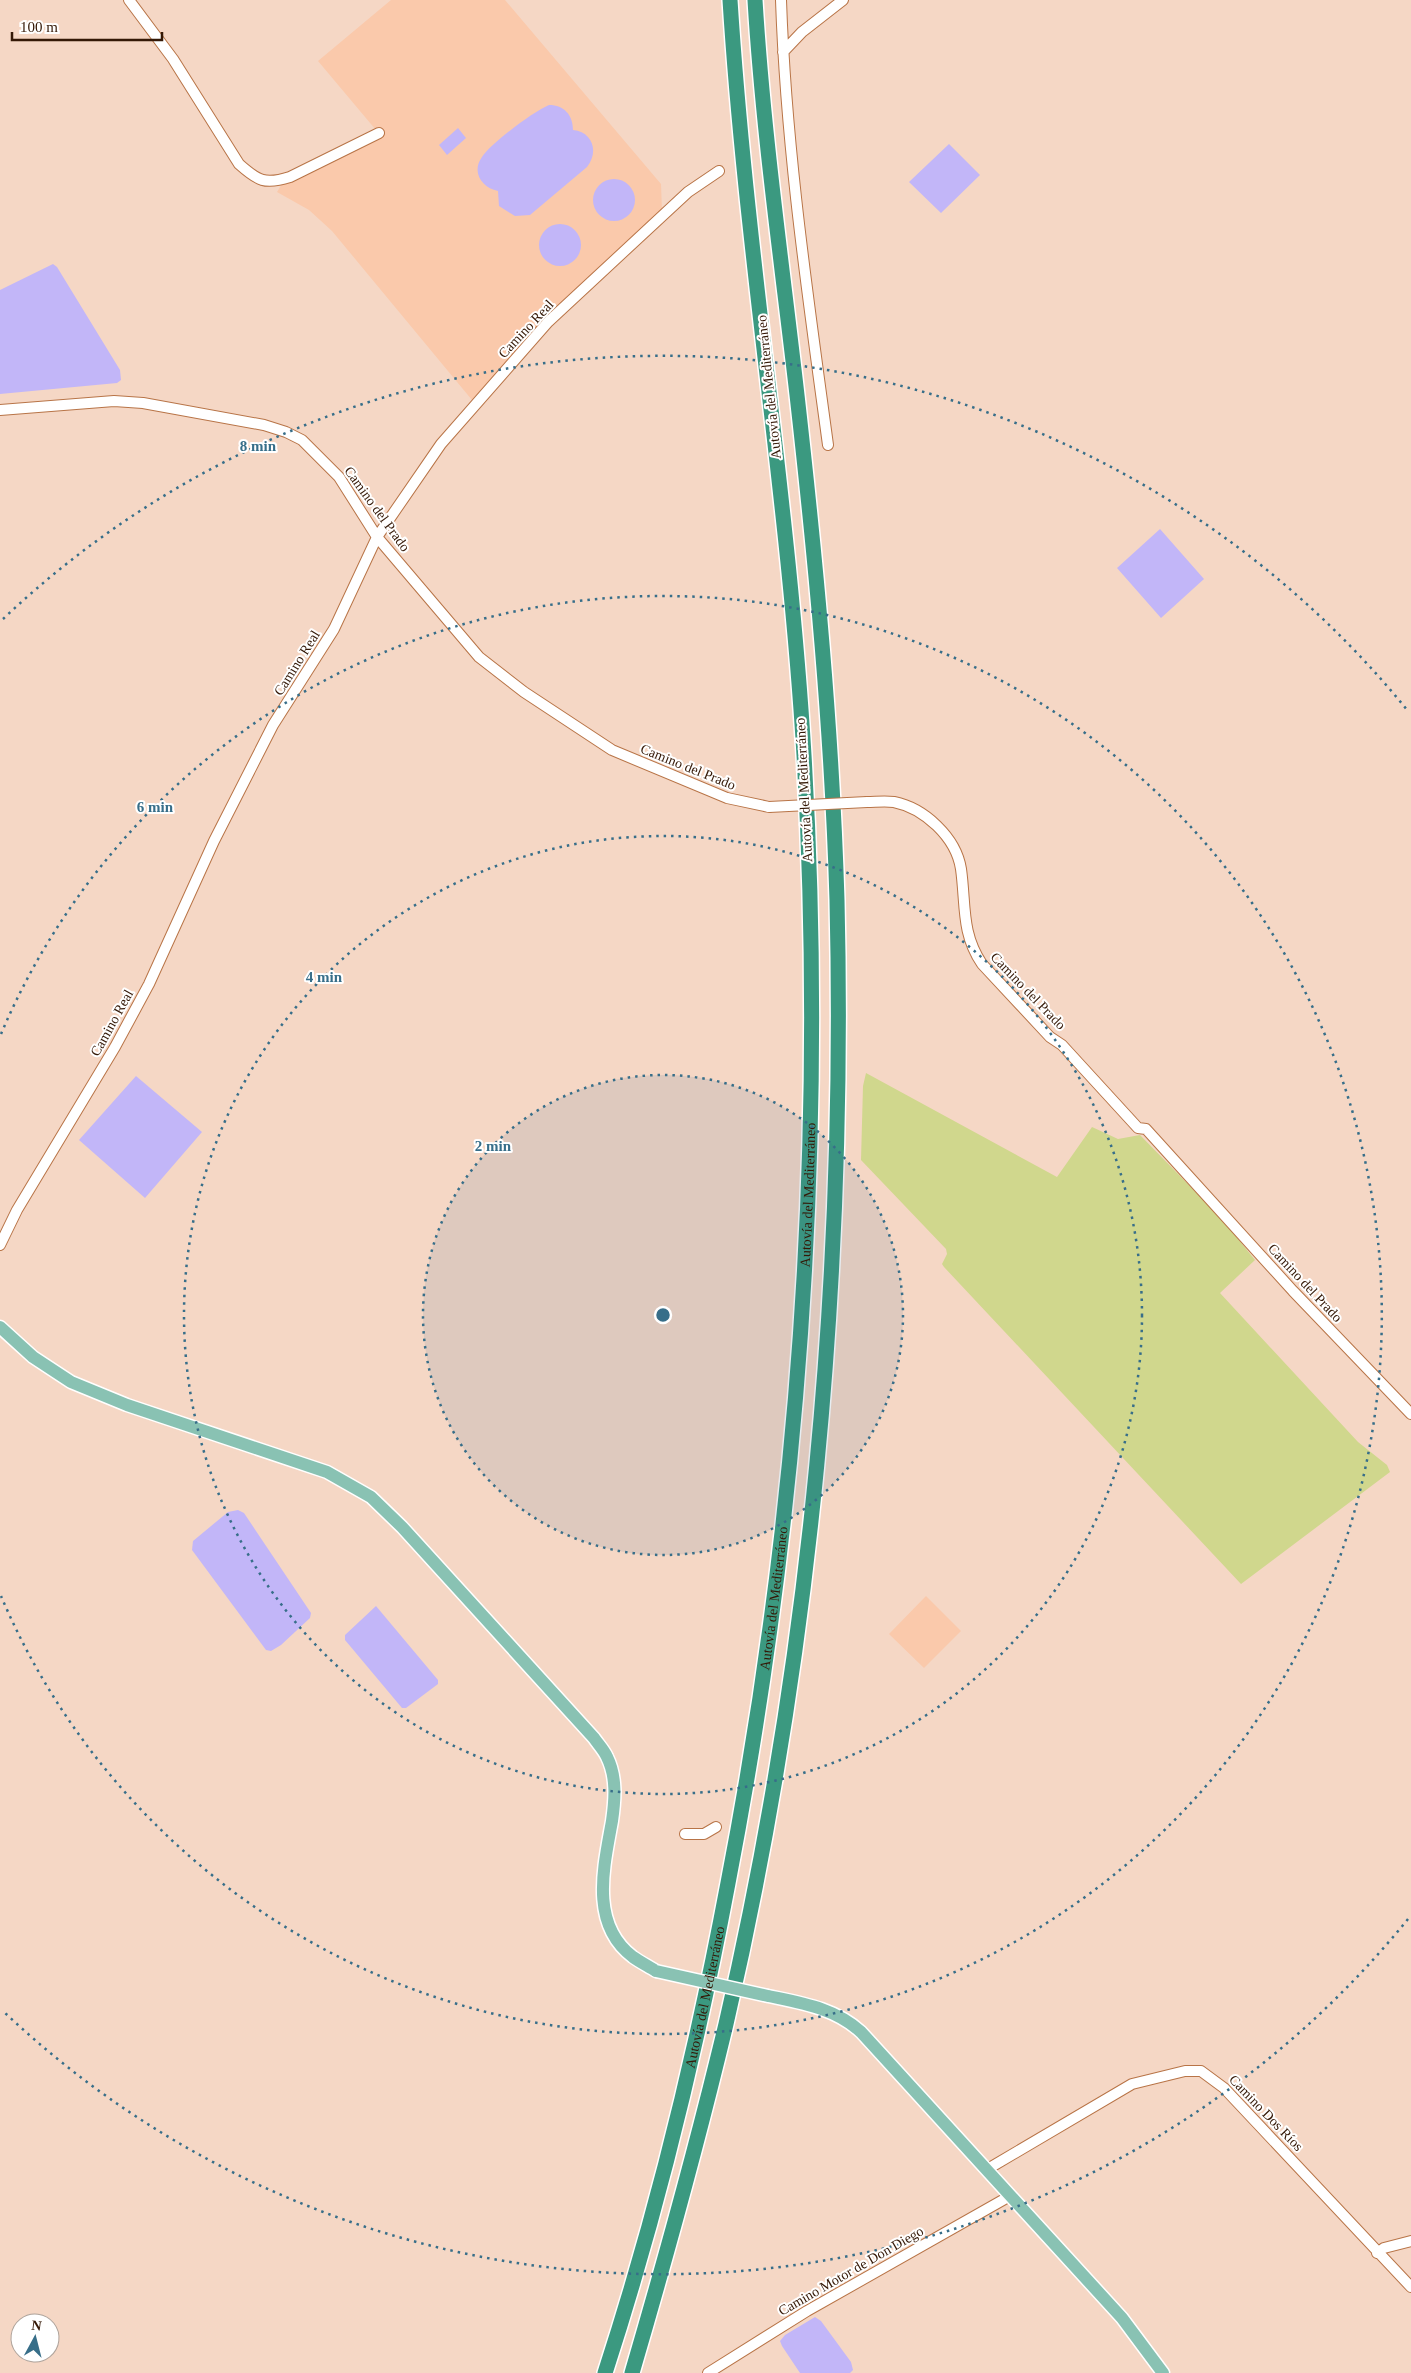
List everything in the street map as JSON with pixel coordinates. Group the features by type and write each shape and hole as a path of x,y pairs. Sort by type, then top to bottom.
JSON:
{"highway":[{"name":"Autovía del Mediterráneo","path":"605,2373 660,2181 701,2018 752,1757 776,1592 795,1419 811,1155 811,981 804,758 793,604 738,105 730,0"},
{"name":"Autovía del Mediterráneo","path":"632,2373 692,2161 726,2020 775,1770 805,1569 817,1457 834,1213 837,1115 836,900 826,710 797,398 763,100 755,0"}],"main road":[{"path":"0,1327 33,1357 71,1382 127,1405 327,1472 371,1497 402,1527 594,1738 607,1756 612,1772 615,1800 602,1880 602,1900 608,1925 618,1942 632,1956 656,1971 819,2007 852,2024 1122,2318 1163,2373"}],"street":[{"path":"129,0 173,59 239,164 253,176 264,182 276,182 290,177 379,133"},
{"path":"781,0 783,52 799,223 828,445"},
{"path":"783,52 802,32 843,0"},
{"name":"Camino Real","path":"0,1245 17,1210 116,1047 149,984 223,825 273,726 334,629 377,537 440,444 548,322 688,192 719,171"},
{"name":"Camino del Prado","path":"0,410 114,401 143,403 264,425 286,432 302,440 338,477 377,537 479,657 524,692 612,750 727,798 768,807 893,802 911,808 929,819 942,832 955,852 960,867 966,932 973,951 982,964 1050,1037 1062,1045 1138,1128 1146,1129 1293,1291 1411,1414"},
{"path":"685,1834 704,1834 716,1827"},
{"name":"Camino Dos Ríos","path":"986,2170 1132,2084 1185,2071 1201,2071 1224,2088 1411,2287"},
{"name":"Camino Motor de Don Diego","path":"708,2373 807,2311 1010,2196"},
{"path":"1377,2253 1384,2248 1411,2241"}],"shaded area":[{"path":"391,0 505,0 661,184 662,211 541,323 472,400 332,231 309,210 277,192 283,182 381,136 318,61"},
{"path":"549,105 554,105 567,112 573,125 573,130 580,132 589,139 592,144 593,155 587,167 530,215 515,216 499,206 498,191 487,187 483,183 478,174 479,163 487,151 503,136"},
{"path":"458,128 466,138 447,155 439,145"},
{"path":"949,144 980,175 941,213 909,182"},
{"path":"618,179 626,182 632,188 635,200 632,212 626,218 610,221 602,218 596,212 593,196 596,188 602,182"},
{"path":"564,224 572,227 578,233 581,245 578,257 572,263 556,266 548,263 542,257 539,241 542,233 548,227"},
{"path":"53,264 57,267 120,370 121,380 117,383 0,394 0,290"},
{"path":"1160,529 1204,579 1161,618 1117,568"},
{"path":"136,1076 202,1132 145,1198 79,1140"},
{"path":"238,1510 244,1513 311,1613 310,1618 281,1645 271,1651 266,1650 192,1550 193,1541 228,1512"},
{"path":"926,1596 961,1631 924,1668 889,1634"},
{"path":"376,1606 438,1680 438,1684 406,1708 402,1708 345,1640 345,1635"},
{"path":"815,2317 821,2321 851,2362 853,2370 850,2373 800,2373 782,2346 780,2341 785,2335"}],"green space":[{"path":"866,1073 1057,1177 1092,1127 1118,1139 1140,1135 1222,1219 1255,1260 1220,1293 1358,1442 1387,1465 1390,1472 1241,1584 944,1267 942,1264 947,1254 946,1249 861,1160 863,1086"}]}
